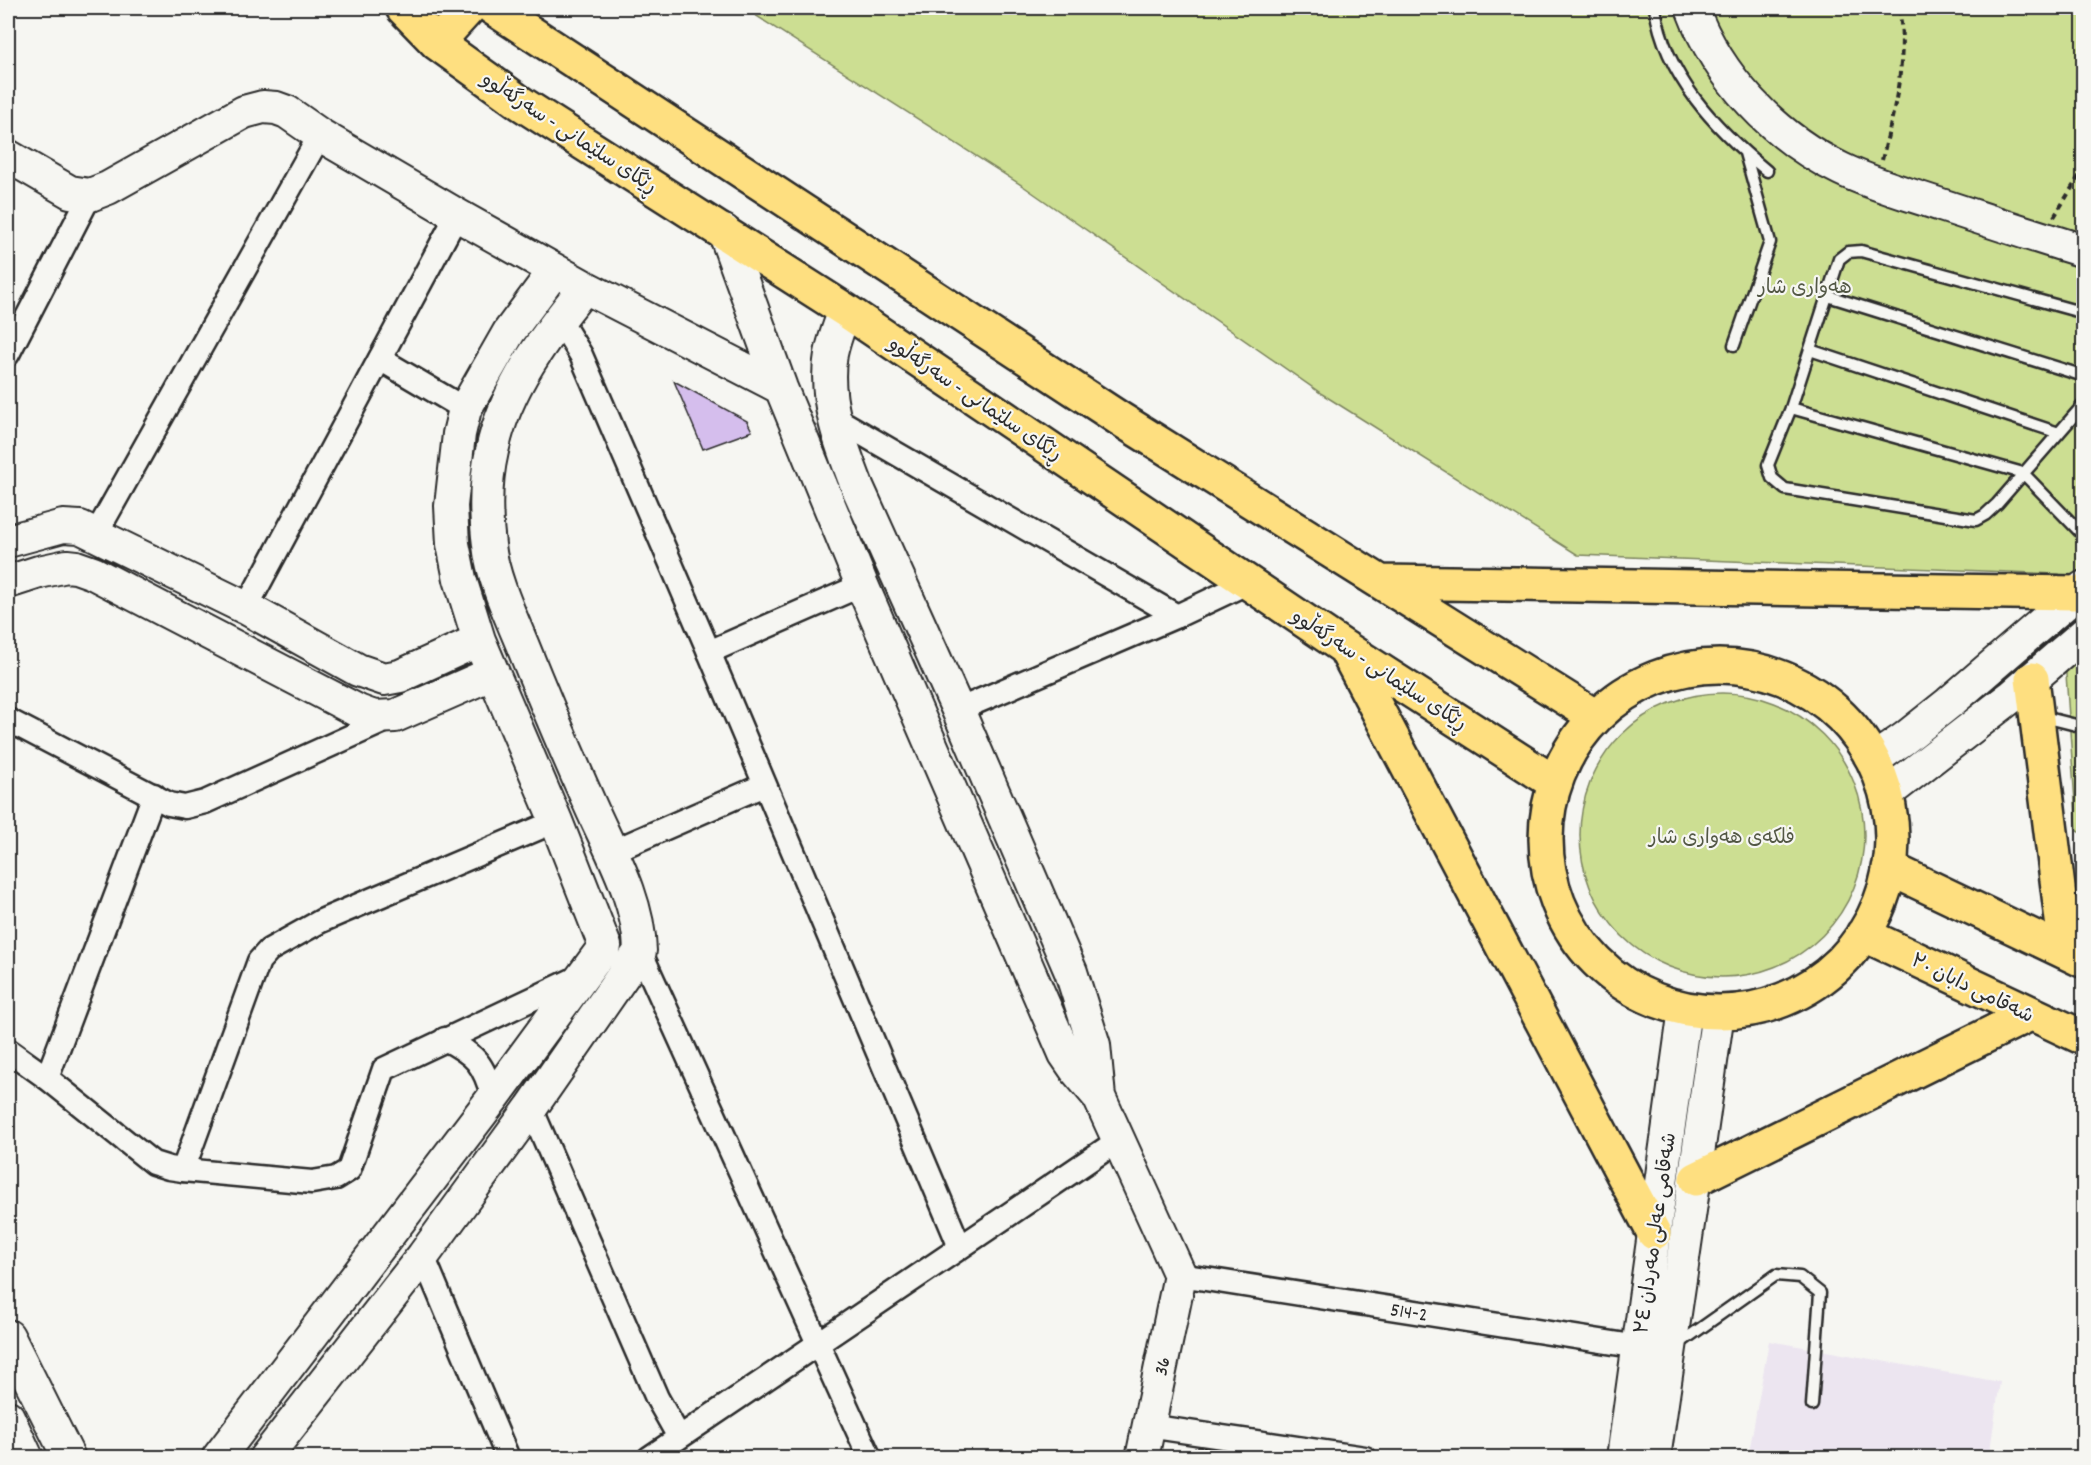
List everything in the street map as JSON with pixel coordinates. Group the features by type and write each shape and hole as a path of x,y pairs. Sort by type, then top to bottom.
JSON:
{"main road":[{"name":"ڕێگای سلێمانی - سەرگەڵوو","path":"403,8 437,43 522,104 845,310 1345,648 1555,783"},
{"path":"437,43 469,8"},
{"path":"493,8 1120,419 1596,717"},
{"path":"1383,582 2081,590"},
{"path":"1345,648 1654,1233"},
{"path":"1719,666 1746,668 1772,675 1789,681 1821,699 1853,730 1873,760 1886,794 1891,818 1892,843 1889,868 1875,913 1846,957 1800,992 1774,1003 1746,1010 1718,1012 1685,1009 1657,1001 1630,988 1599,964 1568,926 1556,900 1548,871 1545,842 1548,812 1555,783 1572,748 1596,717 1640,685 1665,675 1719,666"},
{"path":"2032,679 2075,956"},
{"path":"1889,868 2075,956"},
{"name":"شەقامی دابان ٣٠","path":"1863,934 2084,1038"},
{"path":"1696,1179 2030,1014"}],"street":[{"path":"1692,8 1712,50 1724,69 1754,105 1787,135 1822,159 1856,176 2084,251"},
{"path":"8,156 70,192 90,195 108,188 244,112 254,108 276,108 287,112 320,135 585,287 781,388"},
{"path":"96,534 320,135"},
{"path":"8,354 90,195"},
{"path":"246,608 457,215"},
{"path":"724,231 781,388 862,585 1065,1053 1099,1097 1180,1275"},
{"path":"218,1458 493,1098 604,946 556,821 466,646 460,579 453,544 451,506 459,434 465,409 509,332 555,270"},
{"path":"585,287 537,350 505,413 492,450 486,493 489,547 504,602 554,725 637,914 640,951 870,1458"},
{"path":"531,302 559,319 581,355 960,1247"},
{"path":"845,310 831,356 830,387 842,449 1071,972 1094,1046 1099,1097"},
{"path":"380,359 465,409"},
{"path":"835,418 1177,616"},
{"path":"8,541 63,526 80,527 246,608 358,670 384,679 400,676 466,646"},
{"path":"8,582 57,568 76,567 93,573 358,711 374,717 395,716"},
{"path":"958,710 1177,616 1250,582"},
{"path":"709,652 862,585"},
{"path":"1873,760 1949,703 2081,590"},
{"path":"1886,794 2032,679 2084,634"},
{"path":"2009,651 2032,679"},
{"path":"8,720 169,804 185,807 205,802 481,678"},
{"path":"611,852 764,785"},
{"path":"47,1077 154,795"},
{"path":"183,1170 259,961 269,950 321,921 556,821"},
{"path":"8,1050 47,1077 153,1163 183,1170 312,1182 336,1178 349,1170 384,1069 583,975 640,951"},
{"path":"265,1458 423,1256 531,1108 640,951"},
{"name":"شەقامی عەلی مەردان ٣٤","path":"1623,1458 1685,1009"},
{"name":"شەقامی عەلی مەردان ٣٤","path":"1654,1458 1683,1250 1696,1179 1718,1012"},
{"path":"445,1039 473,1055 489,1082 493,1098"},
{"path":"531,1108 657,1398 679,1437"},
{"path":"649,1458 1119,1140"},
{"path":"423,1256 508,1458"},
{"name":"514-2","path":"1180,1275 1639,1347"},
{"name":"36","path":"1142,1458 1180,1275"},
{"path":"8,1336 75,1456"},
{"path":"8,1417 27,1458"},
{"path":"1148,1426 1365,1458"}],"lane":[{"path":"1655,8 1666,47 1681,76 1706,112 1767,171"},
{"path":"1734,345 1770,242 1745,152"},
{"path":"2084,313 1861,251 1848,252 1839,259 1791,408 1768,465 1772,478 1785,489 1976,520 1997,504 2084,404"},
{"path":"1828,296 2084,376"},
{"path":"1810,350 2059,433"},
{"path":"1791,408 2023,473 2084,536"},
{"path":"2036,715 2084,728"},
{"path":"1669,1350 1776,1275 1800,1278 1820,1293 1812,1405"}],"path":[{"path":"1876,183 1901,75 1902,36 1899,8"},
{"path":"2042,238 2084,168"}],"shaded area":[{"path":"1769,1341 2000,1382 1989,1457 1748,1458"}],"green space":[{"name":"هەواری شار","path":"744,8 2083,8 2083,834 2077,831 2059,574 1578,555 1322,394 1023,186"},
{"name":"فلکەی هەواری شار","path":"1722,693 1763,699 1789,710 1812,725 1832,745 1847,768 1858,794 1864,835 1858,876 1847,902 1832,925 1812,945 1789,960 1763,971 1722,977 1681,971 1655,960 1632,945 1612,925 1597,902 1586,876 1580,835 1586,794 1597,768 1612,745 1632,725 1655,710 1681,699"}],"building":[{"path":"674,381 747,421 752,431 703,449"}]}
